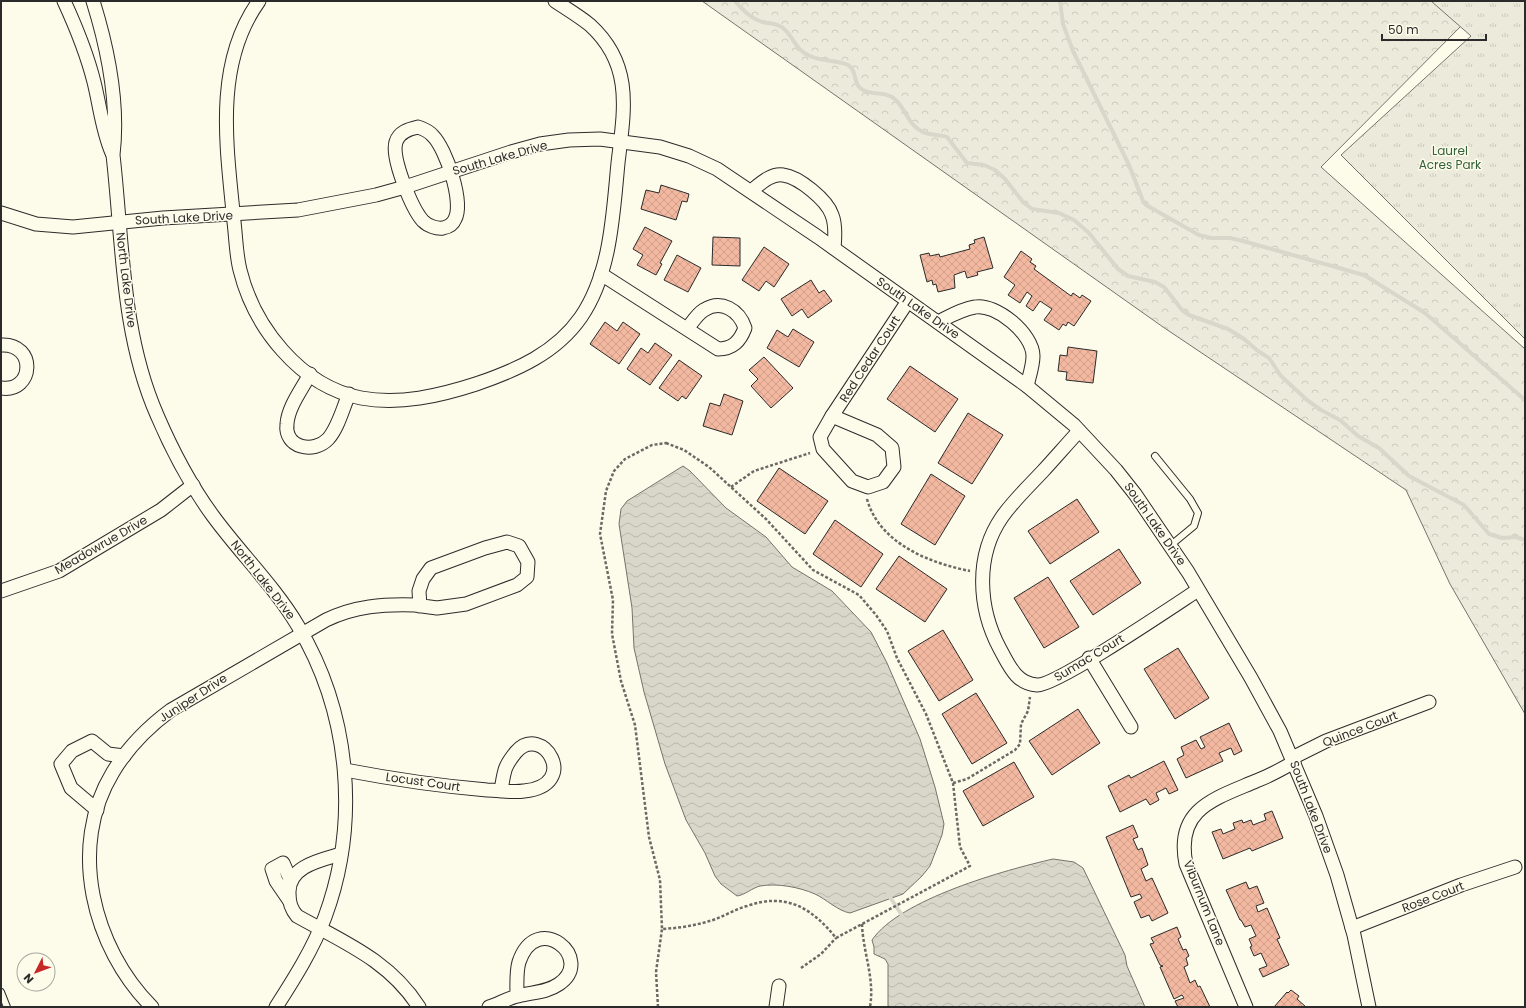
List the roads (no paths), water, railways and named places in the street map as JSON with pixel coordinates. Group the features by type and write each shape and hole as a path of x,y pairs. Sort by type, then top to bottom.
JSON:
{"street":[{"name":"North Lake Drive","path":"64,1 86,55 94,82 105,136 113,155"},
{"name":"North Lake Drive","path":"93,1 103,33 116,132 113,155 127,298 138,357 156,414 193,484 212,515 283,605 312,651 332,703 338,729 345,770 346,810 341,854 333,893 320,928 299,971 276,1007"},
{"path":"259,1 244,24 230,69 227,101 228,141 239,268 256,314 277,345 322,383 350,394 380,400 422,398 464,387 525,364 559,343 572,329 592,298 601,274 611,227 624,96 619,65 602,37 580,18 555,1"},
{"path":"418,127 427,130 434,136 450,172 456,192 458,210 455,220 450,226 441,228 424,222 405,187 395,149 396,140 409,129 418,127"},
{"name":"South Lake Drive","path":"119,222 234,215 324,207 405,187 540,144 577,140 600,139 660,147 689,156 716,169 834,248 1027,386 1080,431 1116,470 1171,545 1266,704 1293,760 1327,845 1352,928 1369,1007"},
{"path":"751,191 773,176 783,175 806,186 826,204 832,215 834,227 834,248"},
{"path":"1,213 36,224 56,227 73,227 119,222"},
{"path":"601,274 687,328"},
{"name":"Red Cedar Court","path":"832,416 877,435 892,448 894,467 883,482 868,487 852,481 823,450 820,437 832,416 908,301"},
{"path":"938,322 976,306 989,308 1001,314 1023,332 1030,344 1033,356 1027,386"},
{"path":"1,345 14,347 20,351 27,364 24,378 19,384 13,387 1,388"},
{"path":"310,374 288,418 288,435 293,443 302,447 312,448 322,444 329,438 350,394"},
{"name":"Sumac Court","path":"1080,431 1002,517 988,545 982,573 982,588 987,618 998,645 1018,678 1038,685 1048,682 1090,658 1198,590"},
{"name":"Meadowrue Drive","path":"1,591 42,578 74,562 161,510 193,484"},
{"name":"Juniper Drive","path":"152,1007 119,966 110,948 96,909 92,889 90,855 97,810 112,773 124,756 148,728 171,710 326,620 353,609 388,604 437,608 466,604 517,585 527,577 528,562 519,546 507,542 485,548 431,568 423,578 419,591 420,606"},
{"path":"1090,658 1131,727"},
{"name":"Quince Court","path":"1293,760 1326,741 1429,702"},
{"path":"97,810 71,788 61,764 72,750 92,741 108,754 124,756"},
{"name":"Viburnum Lane","path":"1246,1007 1186,864 1184,838 1194,816 1212,800 1293,760"},
{"name":"Locust Court","path":"345,770 438,786 501,791"},
{"path":"341,854 306,866 297,872 291,881 289,900 291,909 297,916 369,956 383,966 409,992 418,1007"},
{"path":"289,900 276,882 272,869 282,863 291,881"},
{"name":"Rose Court","path":"1352,928 1461,885 1515,867"},
{"path":"489,1007 517,996 548,990 560,984 568,974 570,961 566,949 556,940 542,939 533,942 523,952 519,964 517,996"},
{"path":"776,1007 779,986"}],"lane":[{"path":"1155,456 1190,499 1198,513 1194,526 1171,545"},
{"path":"1,992 6,1007"}],"water":[{"path":"683,466 690,471 726,508 766,537 792,567 832,591 871,632 887,663 920,739 935,787 944,824 942,835 930,866 903,894 850,913 841,910 815,894 788,886 760,886 737,896 721,884 715,876 705,853 686,820 665,764 644,692 634,648 632,608 619,524 621,509 627,501"},
{"path":"1053,859 1074,862 1083,868 1125,955 1127,966 1145,1007 888,1007 888,964 885,959 874,954 872,940 886,925 905,912 929,899 955,888 1008,871"}],"waterway":[{"path":"735,1 744,11 755,19 781,26 790,35 798,47 805,53 814,58 841,63 851,67 856,83 860,88 867,92 884,94 892,97 900,105 916,128 927,134 947,137 967,163 984,165 995,170 1005,179 1023,202 1032,209 1059,213 1074,220 1089,233 1118,269 1128,276 1155,282 1164,287 1182,310 1189,315 1228,329 1244,339 1269,358 1281,376 1307,400 1321,410 1340,420 1358,436 1379,448 1409,476 1464,505 1489,534 1502,538 1516,537 1525,540"},
{"path":"1060,1 1063,24 1073,51 1129,165 1146,205 1199,235 1211,238 1230,238 1243,241 1364,275 1425,313 1525,400"},
{"path":"888,894 903,917"}],"park label":[{"name":"Laurel Acres Park","path":"1450,158"}]}
